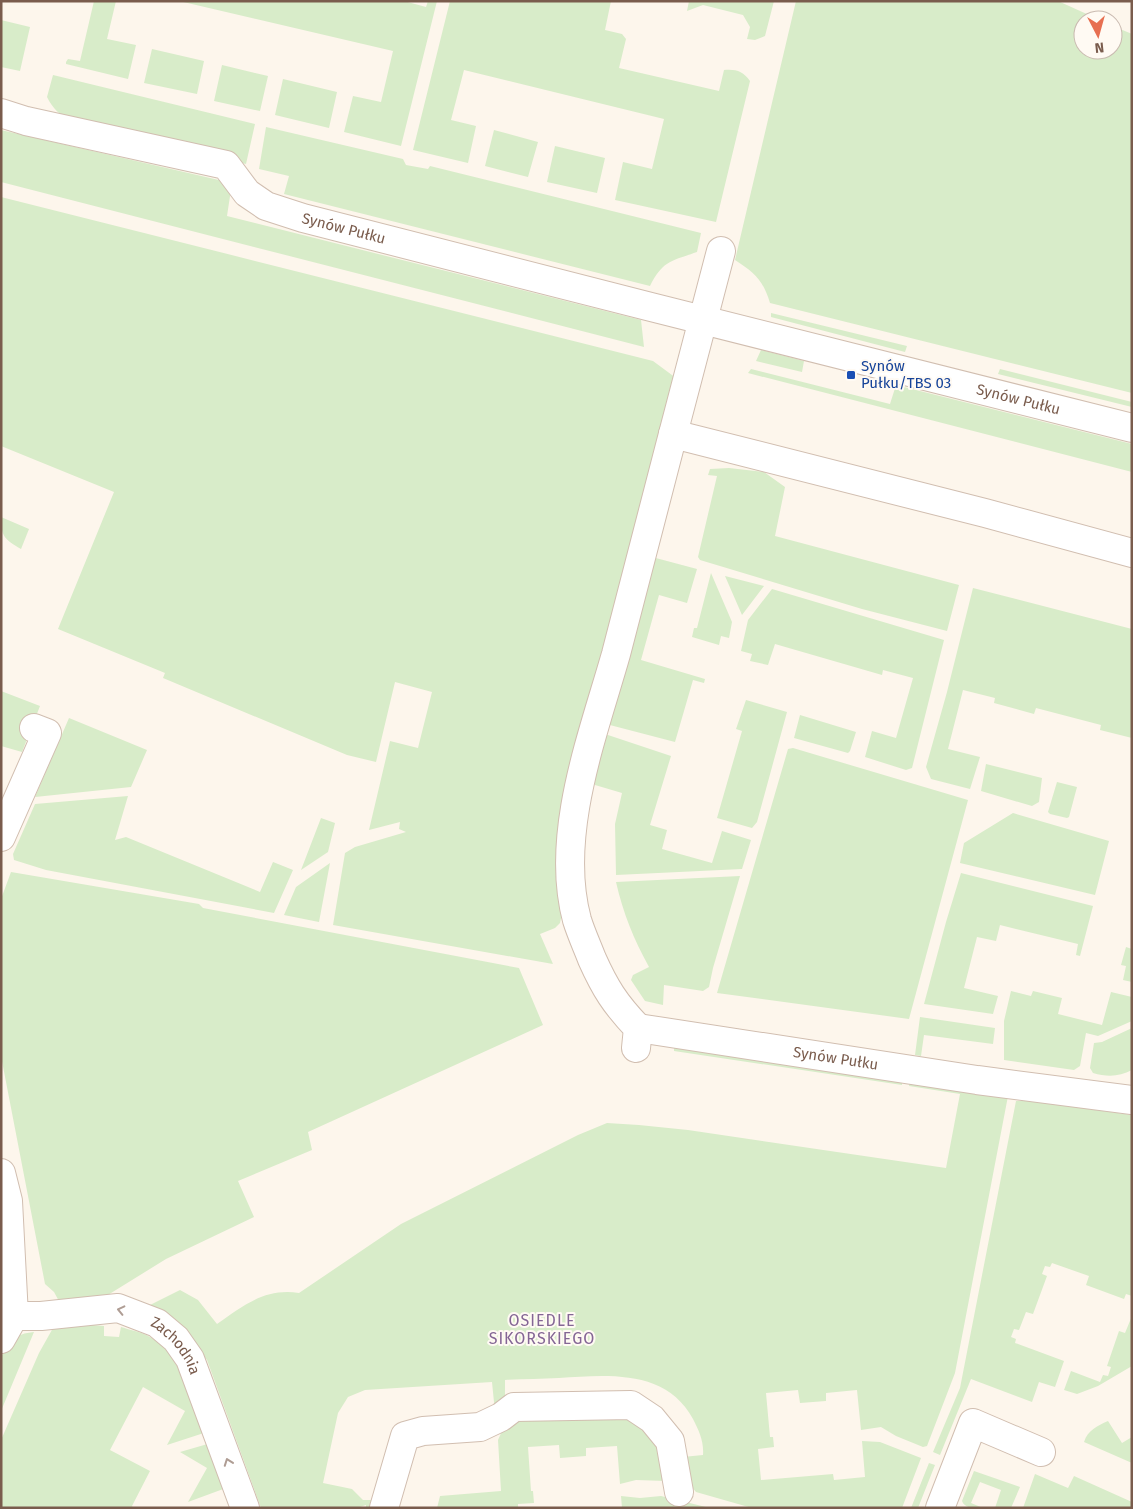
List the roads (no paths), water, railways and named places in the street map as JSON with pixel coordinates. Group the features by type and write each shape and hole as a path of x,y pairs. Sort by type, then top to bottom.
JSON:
{"street":[{"name":"Synów Pułku","path":"1,114 226,165 247,193 266,206 302,218 1132,428"},
{"path":"721,251 673,434 985,513 1132,553"},
{"name":"Synów Pułku","path":"673,434 644,550 580,780 572,840 570,866 577,919 602,980 618,1007 643,1035 1132,1100"},
{"path":"1,837 47,733 34,728"},
{"path":"1,1173 8,1200 8,1328"},
{"name":"Zachodnia","path":"8,1328 41,1316 118,1308 157,1323 176,1339 190,1359 245,1508"},
{"path":"384,1508 405,1436 423,1431 480,1427 502,1417 514,1407 631,1404 652,1419 670,1441 679,1492"},
{"path":"940,1508 973,1423 1041,1452"}],"place":[{"name":"Synów Pułku/TBS 03","path":"851,375"}],"district":[{"name":"OSIEDLE SIKORSKIEGO","path":"542,1329"}]}
